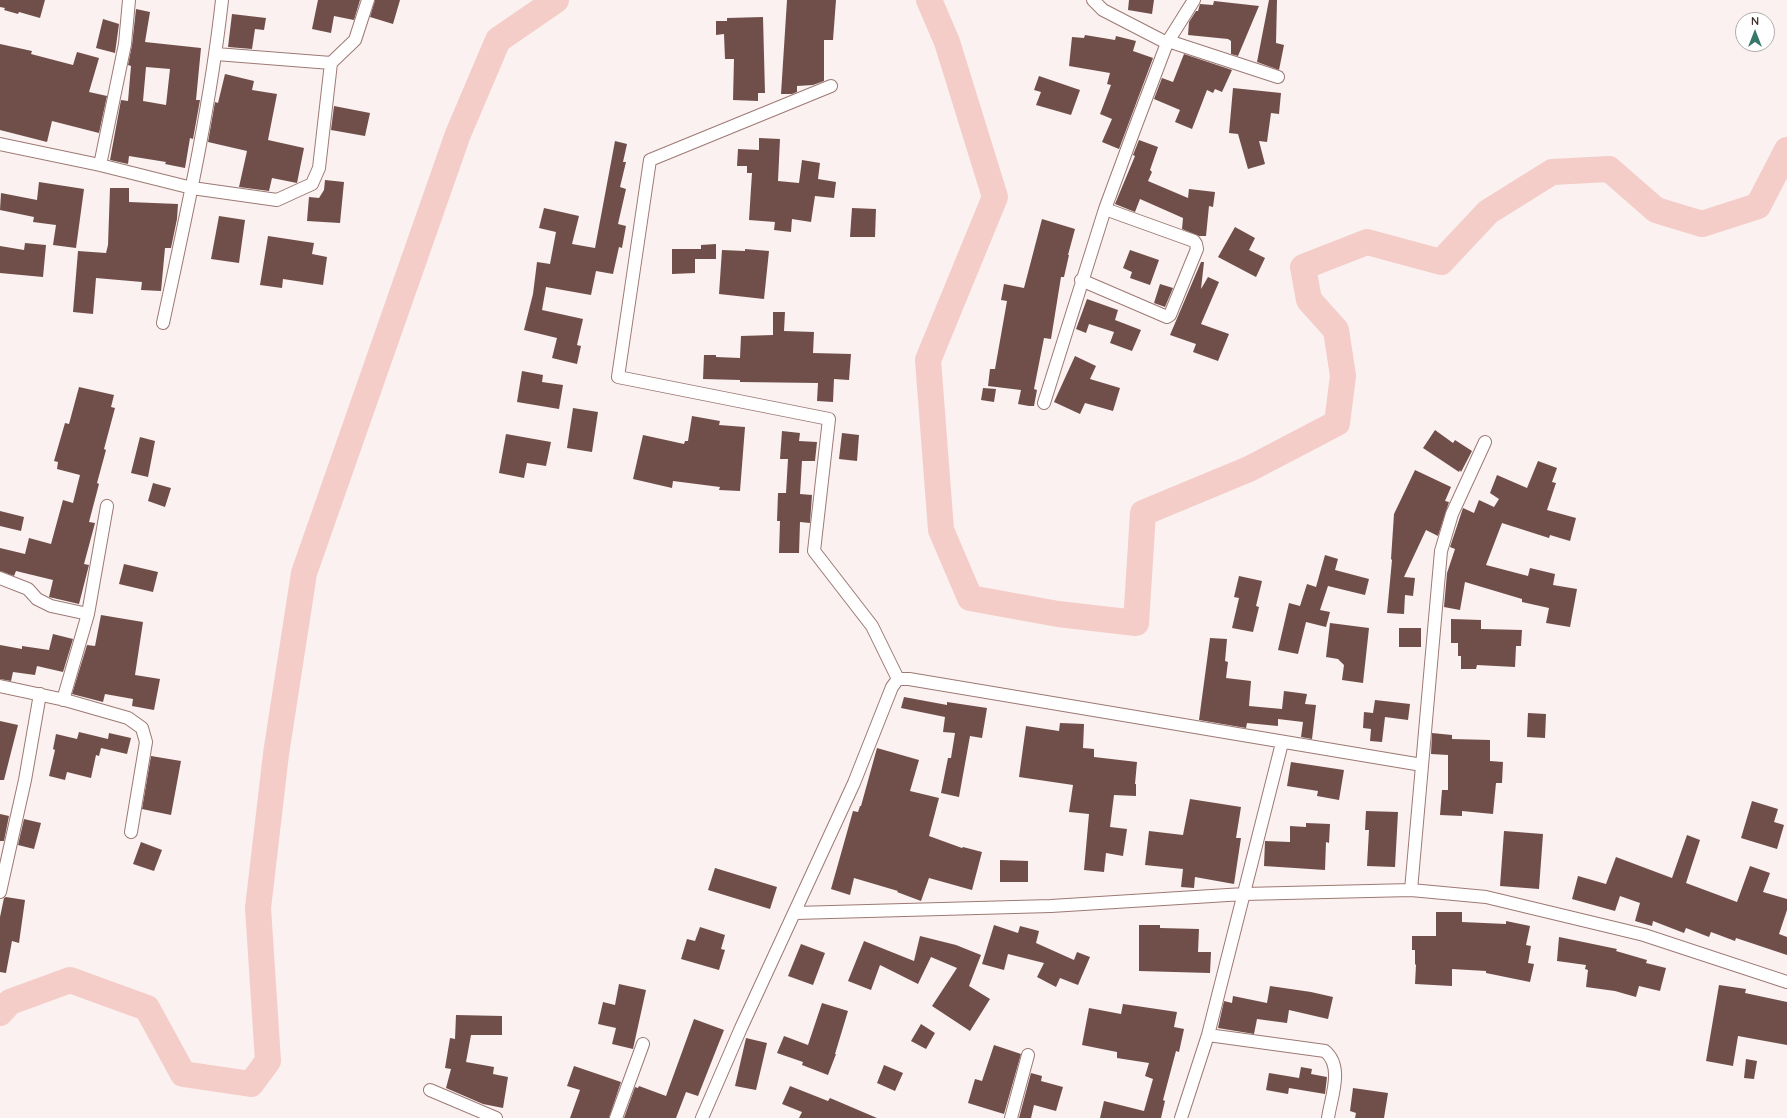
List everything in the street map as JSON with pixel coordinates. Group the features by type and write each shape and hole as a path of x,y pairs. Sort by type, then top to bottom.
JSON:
{"street":[{"path":"100,165 125,44 129,0"},
{"path":"163,323 192,188 216,54 222,0"},
{"path":"0,144 100,165 192,188 277,200 312,184 319,168 331,63 355,40 368,0"},
{"path":"1093,0 1103,10 1167,42 1278,77"},
{"path":"1044,403 1081,280 1105,209 1167,42 1194,0"},
{"path":"216,54 331,63"},
{"path":"831,86 650,160 618,377 829,420 814,551 872,626 898,680"},
{"path":"1081,280 1167,317 1170,315 1197,249 1194,241 1105,209"},
{"path":"1411,890 1441,550 1452,514 1486,442"},
{"path":"63,700 88,614 108,506"},
{"path":"0,578 28,589 37,599 51,606 88,614"},
{"path":"702,1118 741,1028 854,783 892,687 898,680 909,679 1422,765"},
{"path":"0,686 40,694 128,718 142,728 146,742 131,832"},
{"path":"0,892 25,780 40,694"},
{"path":"1181,1118 1208,1035 1282,742"},
{"path":"795,913 1051,906 1244,894 1411,890 1486,897 1636,933 1787,982"},
{"path":"1208,1035 1325,1051 1331,1056 1336,1070 1328,1118"},
{"path":"616,1118 643,1044"},
{"path":"1011,1118 1028,1055"},
{"path":"430,1090 496,1118"}],"building":[{"path":"0,0 45,0 40,18 19,12 18,14 4,10 5,8 0,7"},
{"path":"318,0 360,0 354,20 334,16 331,33 312,29"},
{"path":"375,0 400,0 393,24 370,17"},
{"path":"787,0 836,0 833,40 824,40 824,81 813,85 797,86 797,92 792,94 781,94"},
{"path":"1129,0 1154,0 1152,14 1128,10"},
{"path":"1269,0 1277,0 1276,43 1284,45 1279,70 1257,62"},
{"path":"1214,1 1259,6 1238,56 1231,54 1231,41 1228,39 1188,35 1189,22 1196,11 1198,11 1200,4 1213,5"},
{"path":"136,9 150,12 145,42 201,48 196,100 200,100 193,139 190,138 185,168 165,164 166,162 129,156 128,164 110,160 121,100 128,101 131,66 128,65","holes":["146,67 170,69 166,105 143,101"]},
{"path":"232,14 266,18 264,30 255,29 252,49 228,47"},
{"path":"763,17 765,93 758,93 758,101 733,100 734,59 725,59 724,34 716,35 716,21 727,21 727,18"},
{"path":"103,19 119,24 115,53 96,48"},
{"path":"1085,35 1115,40 1116,36 1136,41 1133,51 1153,58 1119,149 1102,142 1112,119 1100,114 1111,85 1107,84 1110,73 1069,66 1072,37 1084,38"},
{"path":"0,44 32,51 31,54 73,65 77,52 99,58 89,92 107,96 99,133 52,121 47,142 0,130"},
{"path":"1184,54 1232,70 1222,92 1215,89 1213,93 1207,90 1192,129 1175,122 1180,110 1154,99 1162,78 1173,82"},
{"path":"225,74 254,81 252,90 277,94 268,140 304,148 297,183 272,178 269,191 239,187 247,151 208,142 215,102 218,103"},
{"path":"1039,76 1080,90 1071,115 1036,105 1041,92 1034,90"},
{"path":"1233,88 1281,93 1279,114 1271,113 1267,142 1259,141 1265,164 1248,169 1238,134 1229,133"},
{"path":"334,106 370,113 365,136 331,130"},
{"path":"759,138 780,139 778,181 799,183 802,160 820,163 818,179 836,182 834,198 815,196 811,222 792,219 791,232 774,230 775,222 749,220 752,173 747,173 747,166 737,166 738,149 759,150"},
{"path":"1139,140 1158,147 1150,170 1152,172 1148,181 1188,198 1189,189 1215,192 1213,207 1209,206 1206,236 1199,236 1182,229 1183,218 1140,199 1135,212 1115,204 1135,156 1133,155"},
{"path":"615,141 627,144 623,162 626,162 620,187 626,189 618,224 626,226 622,248 619,247 613,274 596,271 591,295 546,287 542,310 583,319 577,345 581,346 577,364 552,358 557,338 524,330 533,294 537,262 550,264 556,232 539,228 544,208 579,216 572,244 595,248"},
{"path":"325,180 344,182 340,223 307,221 309,197 319,198 324,190"},
{"path":"39,182 84,189 76,248 53,245 56,225 33,222 34,217 0,210 1,193 37,200"},
{"path":"110,188 129,188 129,202 178,204 177,219 171,248 165,248 161,291 141,290 142,282 96,278 93,314 73,312 78,251 106,253 108,245"},
{"path":"852,208 876,209 875,237 850,237"},
{"path":"219,216 245,220 239,263 211,259"},
{"path":"1042,219 1075,229 1064,277 1061,277 1051,339 1044,338 1034,389 1037,390 1034,406 1029,406 1018,404 1021,390 988,386 990,369 995,369 1007,301 1001,300 1004,284 1024,288"},
{"path":"1235,227 1255,238 1249,250 1265,258 1256,277 1218,257"},
{"path":"268,236 314,243 312,254 327,257 323,285 283,279 282,288 260,285"},
{"path":"25,243 46,245 43,277 0,273 0,246 24,250"},
{"path":"716,244 716,259 695,259 695,273 672,274 672,249 701,249 701,245"},
{"path":"745,249 769,251 764,299 719,294 722,250 745,251"},
{"path":"1130,250 1159,260 1150,285 1130,278 1132,272 1123,268"},
{"path":"1201,262 1204,262 1201,289 1208,277 1219,282 1201,324 1229,334 1218,361 1193,352 1196,344 1170,335"},
{"path":"1160,284 1173,288 1165,307 1154,303"},
{"path":"1087,299 1118,310 1115,320 1141,330 1132,351 1110,343 1114,332 1089,324 1086,333 1076,329"},
{"path":"773,312 785,312 784,331 814,332 813,353 851,354 849,380 834,379 833,402 817,401 818,383 740,382 740,380 703,379 704,355 740,358 741,336 773,335"},
{"path":"1075,356 1096,366 1090,379 1120,388 1113,411 1085,403 1080,414 1054,402"},
{"path":"522,371 543,375 542,382 563,385 559,409 517,402"},
{"path":"79,387 114,395 111,407 115,408 104,449 106,450 89,522 95,523 84,564 89,565 79,604 49,597 53,580 16,571 14,576 0,571 0,548 25,554 29,538 51,544 63,500 73,503 80,475 57,469 58,462 54,461 65,423 69,424"},
{"path":"983,388 996,389 994,402 981,400"},
{"path":"573,408 598,412 592,452 567,448"},
{"path":"692,416 720,421 719,425 745,427 740,491 719,490 720,487 673,481 672,488 633,479 643,435 684,444 685,441 688,441"},
{"path":"1435,430 1453,443 1455,440 1472,451 1461,472 1423,448"},
{"path":"782,431 800,433 799,441 817,442 815,461 802,461 800,494 812,495 810,523 800,522 799,553 779,553 780,521 777,521 778,493 786,493 788,459 780,459"},
{"path":"842,433 859,435 857,461 839,459"},
{"path":"506,434 551,442 546,466 527,463 524,478 499,473"},
{"path":"140,437 155,441 148,477 131,473"},
{"path":"1538,461 1557,468 1552,482 1556,483 1547,510 1576,518 1570,541 1550,535 1549,538 1502,523 1486,565 1528,576 1530,568 1555,574 1553,585 1577,589 1570,627 1546,623 1549,608 1522,602 1522,599 1465,582 1460,610 1444,607 1447,573 1455,549 1450,547 1463,508 1474,513 1479,500 1494,507 1499,499 1490,493 1497,475 1527,488"},
{"path":"1415,470 1451,487 1445,501 1449,502 1438,536 1426,530 1404,577 1415,578 1413,596 1405,595 1404,614 1387,613 1392,560 1394,514"},
{"path":"153,483 171,488 165,507 148,501"},
{"path":"0,511 24,517 21,531 0,526"},
{"path":"1325,555 1338,559 1335,570 1369,579 1365,595 1328,586 1320,610 1330,612 1326,627 1306,622 1298,654 1278,650 1289,603 1300,606 1307,584 1316,587"},
{"path":"124,564 158,572 153,592 119,584"},
{"path":"1239,576 1262,581 1256,606 1259,607 1253,632 1232,628 1239,598 1234,597"},
{"path":"101,615 143,622 135,675 160,679 154,710 132,706 133,699 105,694 103,702 72,694 87,645 95,646"},
{"path":"1451,619 1481,620 1481,629 1522,630 1521,646 1516,646 1515,667 1477,665 1476,669 1461,669 1461,656 1458,656 1458,643 1451,643"},
{"path":"1330,623 1369,628 1363,683 1342,680 1344,665 1338,659 1326,657"},
{"path":"1399,628 1421,628 1421,647 1399,647"},
{"path":"53,634 73,639 63,672 37,666 35,675 13,672 11,681 0,679 0,645 22,649 22,646 49,650"},
{"path":"1210,638 1227,639 1225,661 1228,662 1226,678 1251,681 1249,706 1282,709 1284,691 1307,694 1305,704 1316,705 1312,739 1301,737 1303,722 1278,719 1278,726 1247,723 1246,728 1199,720"},
{"path":"904,697 947,705 947,702 987,708 982,738 970,736 959,797 941,793 948,758 951,758 955,733 943,732 945,717 901,708"},
{"path":"1375,700 1410,704 1408,720 1385,717 1382,742 1370,741 1371,729 1363,728 1364,712 1373,713"},
{"path":"1528,713 1546,714 1545,738 1527,737"},
{"path":"0,721 18,725 4,780 0,780"},
{"path":"1060,723 1084,724 1083,748 1094,749 1094,757 1137,762 1135,784 1136,796 1114,795 1110,827 1127,829 1123,856 1106,853 1104,872 1084,870 1089,814 1069,812 1073,785 1019,777 1026,726 1059,731"},
{"path":"79,732 108,739 109,733 131,738 127,754 101,748 99,756 96,755 91,778 67,772 65,780 49,776 55,750 53,749 56,734 77,739"},
{"path":"1432,733 1452,735 1452,739 1490,740 1490,761 1503,762 1502,783 1496,783 1493,814 1462,811 1462,816 1440,815 1442,790 1448,790 1448,755 1431,754"},
{"path":"877,748 919,760 910,791 939,798 929,836 962,848 982,852 972,890 929,878 921,901 897,892 898,891 854,878 850,895 831,889 853,811 858,812 861,806"},
{"path":"151,756 181,761 171,815 142,809"},
{"path":"1291,762 1344,770 1339,800 1317,796 1318,791 1287,786"},
{"path":"1190,799 1241,807 1236,838 1241,838 1234,884 1195,877 1194,888 1181,887 1183,869 1145,865 1149,831 1183,835"},
{"path":"1752,801 1778,809 1774,822 1784,825 1777,849 1741,838"},
{"path":"1366,811 1398,812 1395,867 1367,866 1369,830 1365,830"},
{"path":"0,814 9,816 4,841 0,841"},
{"path":"24,819 41,823 34,849 18,845"},
{"path":"1306,823 1330,824 1329,843 1326,842 1325,870 1264,866 1265,841 1290,842 1290,826 1306,827"},
{"path":"1504,831 1543,834 1539,889 1500,886"},
{"path":"1687,835 1700,840 1686,883 1737,902 1750,866 1770,873 1763,892 1787,899 1787,910 1779,934 1787,937 1787,955 1736,938 1735,941 1711,932 1709,937 1686,928 1684,933 1653,921 1652,926 1635,921 1640,903 1620,896 1615,911 1572,899 1578,876 1606,884 1616,857 1672,878"},
{"path":"141,842 162,850 154,871 133,864"},
{"path":"1000,860 1028,861 1028,882 1000,882"},
{"path":"715,868 777,887 770,909 708,890"},
{"path":"4,898 25,900 19,943 12,941 6,973 0,972 0,917"},
{"path":"1436,912 1462,912 1462,922 1506,924 1506,921 1530,926 1526,945 1531,946 1528,963 1534,964 1530,982 1486,973 1486,971 1452,969 1452,986 1415,984 1416,965 1415,950 1412,950 1412,936 1436,936"},
{"path":"994,925 1018,933 1020,926 1039,931 1036,943 1074,960 1077,952 1090,957 1078,985 1060,978 1056,987 1037,977 1044,963 1008,954 1004,970 982,964"},
{"path":"1139,925 1160,925 1160,928 1199,929 1198,952 1211,952 1210,973 1139,971"},
{"path":"700,927 725,935 721,949 725,950 719,970 681,959 687,939 695,941"},
{"path":"920,936 956,945 981,955 969,986 990,999 970,1031 932,1006 957,968 931,957 918,984 880,965 871,990 848,981 864,941 914,961"},
{"path":"1559,937 1617,949 1616,951 1647,960 1646,963 1666,968 1660,991 1639,986 1636,997 1615,991 1586,987 1588,970 1585,969 1586,965 1557,961"},
{"path":"801,944 825,953 813,985 788,976"},
{"path":"619,984 646,990 633,1049 612,1044 616,1028 598,1024 603,1002 615,1005"},
{"path":"1719,985 1746,989 1745,993 1787,1002 1787,1045 1738,1036 1733,1066 1706,1061"},
{"path":"1270,986 1333,997 1328,1019 1289,1010 1287,1023 1257,1019 1254,1034 1218,1028 1224,1001 1232,1003 1233,996 1267,1003"},
{"path":"822,1003 848,1011 836,1054 828,1075 802,1065 803,1062 777,1053 784,1036 808,1045"},
{"path":"1123,1004 1177,1012 1174,1027 1184,1029 1179,1052 1176,1051 1163,1100 1165,1101 1161,1118 1100,1118 1104,1101 1144,1111 1153,1079 1145,1076 1149,1063 1117,1058 1117,1052 1082,1045 1089,1008 1121,1014"},
{"path":"456,1015 502,1016 502,1035 471,1035 466,1062 494,1067 493,1074 508,1077 503,1108 483,1104 446,1088 451,1069 445,1068 450,1038 455,1039"},
{"path":"694,1019 724,1030 698,1096 686,1092 676,1118 624,1118 635,1087 638,1088 639,1086 666,1096"},
{"path":"921,1024 935,1033 926,1049 911,1041"},
{"path":"746,1038 767,1043 756,1090 735,1086"},
{"path":"994,1045 1021,1054 1004,1114 968,1103 975,1079 982,1081"},
{"path":"1746,1059 1757,1061 1754,1079 1744,1078"},
{"path":"884,1065 903,1073 895,1091 877,1083"},
{"path":"574,1066 621,1082 609,1118 570,1118 580,1090 567,1086"},
{"path":"1301,1067 1312,1069 1311,1074 1327,1077 1325,1094 1289,1088 1288,1094 1266,1090 1269,1073 1299,1078"},
{"path":"1031,1073 1042,1076 1041,1081 1063,1087 1056,1111 1034,1105 1031,1118 1019,1118"},
{"path":"790,1086 828,1101 830,1098 877,1118 799,1118 802,1112 782,1104"},
{"path":"1353,1088 1388,1093 1384,1118 1355,1118 1356,1113 1350,1111"}],"waterway":[{"path":"0,1013 10,1002 70,980 147,1008 183,1074 251,1084 268,1061 258,908 276,754 304,573 458,134 498,40 556,0"},
{"path":"929,0 947,42 995,197 928,360 941,530 970,598 1058,614 1136,623 1143,513 1249,469 1337,423 1343,376 1336,330 1309,300 1303,267 1367,242 1441,262 1488,212 1552,172 1609,169 1656,210 1702,224 1758,206 1787,150"}]}
